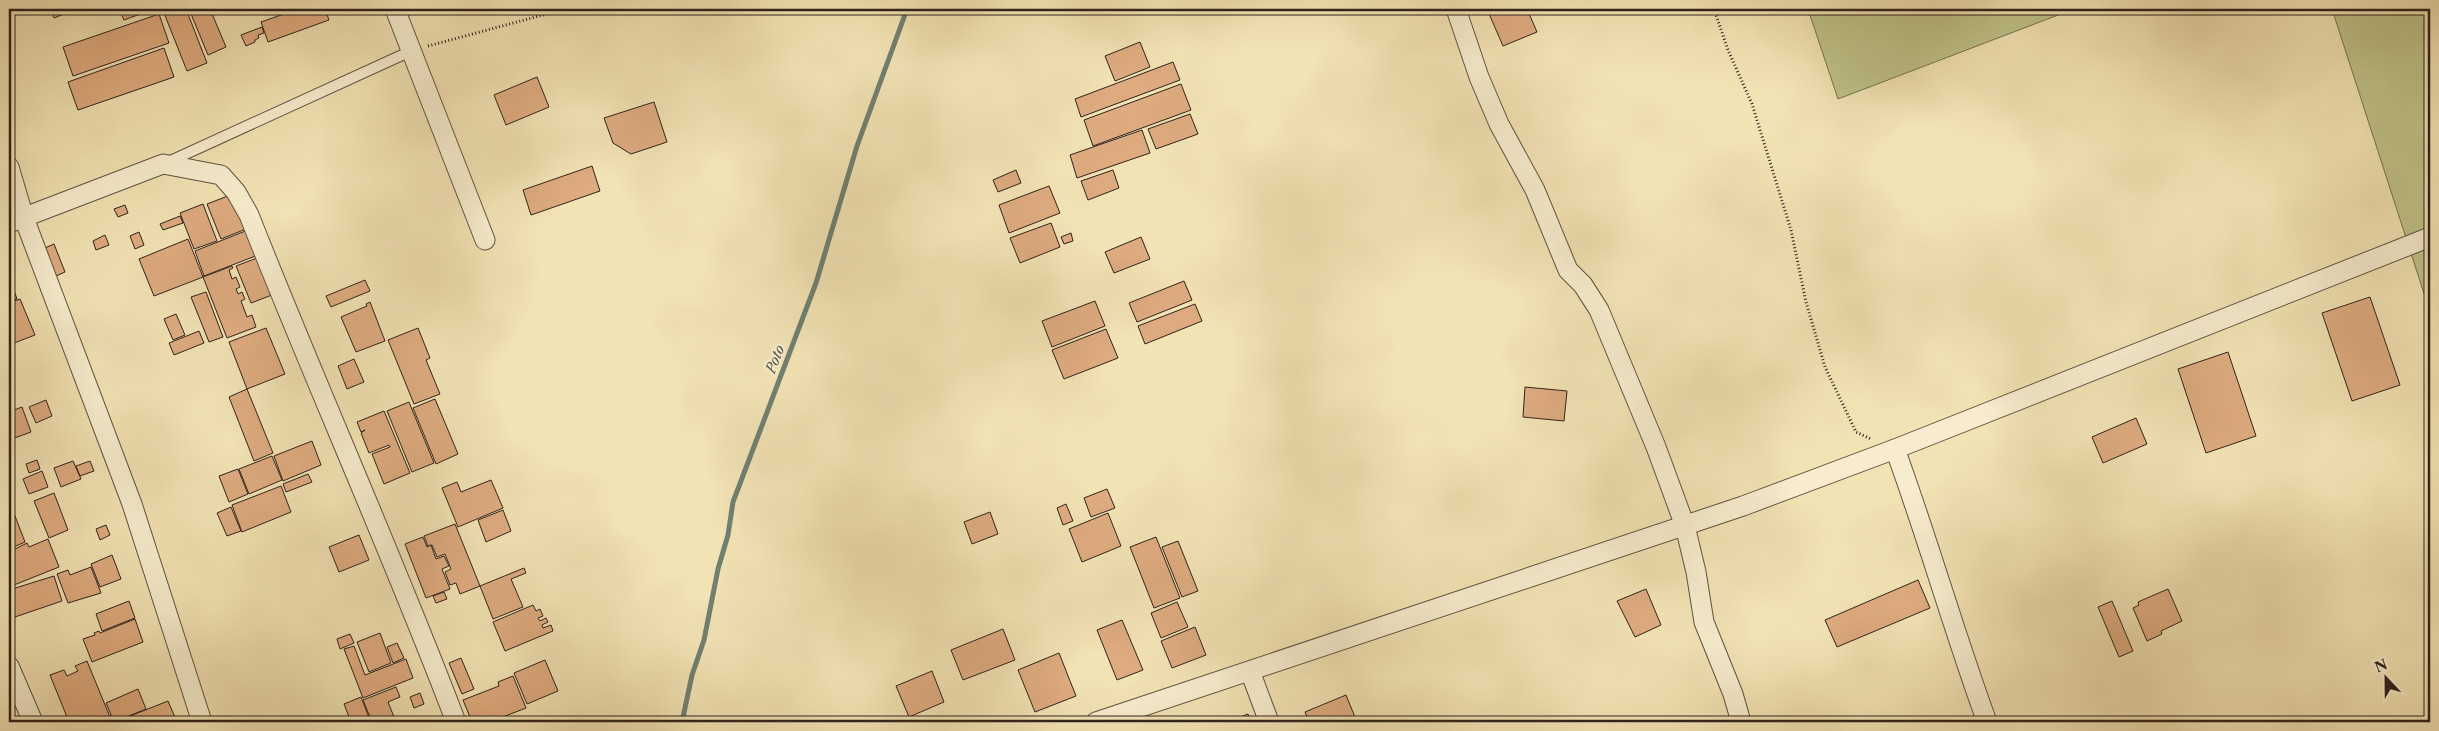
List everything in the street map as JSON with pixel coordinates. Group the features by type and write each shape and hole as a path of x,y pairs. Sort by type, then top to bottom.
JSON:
{"street":[{"path":"395,9 485,240"},
{"path":"1456,9 1479,77 1499,124 1535,190 1568,270 1583,285 1599,310 1656,446 1685,526 1696,572 1704,622 1733,694 1741,722"},
{"path":"16,221 163,164 221,175 236,192 249,215 420,626 456,722"},
{"path":"9,167 16,221 132,504 202,722"},
{"path":"1096,722 1743,506 1895,449 2430,237"},
{"path":"1895,449 1924,527 1948,611 1987,722"},
{"path":"9,666 32,722"},
{"path":"1250,671 1269,722"}],"lane":[{"path":"163,164 411,51"}],"path":[{"path":"411,51 565,9"},
{"path":"1714,9 1728,50 1752,104 1790,230 1806,302 1825,367 1856,432 1895,449"}],"green space":[{"path":"1808,9 2074,9 1838,99"},
{"path":"2332,9 2430,9 2430,312"}],"building":[{"path":"50,9 76,9 54,18"},
{"path":"119,9 142,9 143,13 124,20"},
{"path":"174,9 186,9 207,63 187,71 164,13"},
{"path":"189,9 210,9 226,47 208,55"},
{"path":"298,9 325,9 329,20 268,42 261,22"},
{"path":"1487,9 1527,9 1537,32 1503,46"},
{"path":"159,14 169,43 73,76 63,47"},
{"path":"262,27 264,33 258,35 259,38 255,42 246,46 241,35"},
{"path":"1140,42 1150,67 1115,81 1105,56"},
{"path":"164,48 174,77 78,110 68,82"},
{"path":"1173,62 1180,80 1081,117 1075,99"},
{"path":"537,77 549,107 506,125 494,95"},
{"path":"1181,84 1191,110 1093,146 1084,120"},
{"path":"654,102 667,142 631,154 613,143 604,118"},
{"path":"1190,114 1198,134 1156,149 1148,129"},
{"path":"1142,130 1150,153 1077,178 1070,155"},
{"path":"592,166 600,191 531,215 523,190"},
{"path":"1016,170 1021,183 998,192 993,180"},
{"path":"1113,170 1119,188 1088,200 1081,181"},
{"path":"1049,186 1060,213 1009,233 999,205"},
{"path":"233,194 246,229 221,239 207,204"},
{"path":"203,204 217,241 194,249 180,213"},
{"path":"125,205 128,213 118,217 114,209"},
{"path":"180,216 183,223 163,230 160,224"},
{"path":"1051,223 1060,247 1020,263 1010,238"},
{"path":"248,230 258,255 204,276 195,251"},
{"path":"139,232 144,245 135,249 130,236"},
{"path":"1071,233 1073,241 1064,244 1061,237"},
{"path":"105,235 109,245 96,250 93,241"},
{"path":"1141,237 1150,259 1114,273 1105,252"},
{"path":"188,239 203,277 154,296 139,259"},
{"path":"54,244 65,272 56,276 45,248"},
{"path":"257,258 272,295 251,303 236,266"},
{"path":"232,266 233,268 229,270 232,279 236,277 240,287 236,289 238,294 242,292 245,299 241,301 247,317 252,315 256,327 227,338 203,277"},
{"path":"9,276 17,299 9,302"},
{"path":"365,280 370,291 331,307 326,296"},
{"path":"1184,281 1192,300 1137,322 1129,303"},
{"path":"206,292 223,337 209,342 191,297"},
{"path":"2370,297 2400,385 2352,401 2322,313"},
{"path":"20,299 35,335 9,345 9,303"},
{"path":"1095,301 1105,326 1052,347 1042,321"},
{"path":"370,302 385,341 356,352 341,317 367,306 366,304"},
{"path":"1195,304 1202,321 1145,344 1138,326"},
{"path":"176,314 185,335 173,340 164,319"},
{"path":"266,328 285,374 247,389 229,342"},
{"path":"418,328 430,358 426,360 440,394 414,404 388,340"},
{"path":"1106,329 1118,358 1064,379 1052,350"},
{"path":"199,331 204,343 174,355 169,343"},
{"path":"2228,352 2256,436 2206,453 2178,369"},
{"path":"354,359 364,382 347,389 338,366"},
{"path":"1525,387 1567,391 1564,421 1523,417"},
{"path":"247,389 273,453 254,461 229,397"},
{"path":"435,399 458,454 436,464 413,408"},
{"path":"46,400 52,416 36,423 29,407"},
{"path":"409,402 434,463 412,472 387,411"},
{"path":"22,407 31,432 9,440 9,412"},
{"path":"384,411 410,473 384,484 372,454 390,447 389,445 369,453 361,433 365,430 361,432 357,422"},
{"path":"2136,418 2147,444 2103,463 2092,437"},
{"path":"312,441 321,465 283,481 274,456"},
{"path":"272,456 282,480 249,494 239,469"},
{"path":"37,460 40,469 29,473 26,464"},
{"path":"73,461 81,479 61,487 54,468"},
{"path":"90,461 94,471 80,476 76,466"},
{"path":"238,469 248,494 229,502 219,476"},
{"path":"42,471 48,487 29,494 23,479"},
{"path":"308,474 312,482 286,492 283,484"},
{"path":"491,480 503,508 458,527 442,488 457,482 461,492"},
{"path":"281,486 291,512 242,532 232,505"},
{"path":"1107,489 1115,508 1091,517 1084,498"},
{"path":"54,493 68,530 49,538 34,501"},
{"path":"9,504 25,542 9,549"},
{"path":"1066,504 1073,521 1063,525 1057,508"},
{"path":"231,507 241,531 227,536 217,513"},
{"path":"503,510 511,531 486,542 478,520"},
{"path":"990,512 998,534 972,544 964,522"},
{"path":"1108,513 1121,546 1082,562 1069,529"},
{"path":"455,524 480,586 460,594 456,583 450,585 445,572 451,569 445,554 437,557 432,545 428,546 424,536"},
{"path":"106,525 110,535 100,540 96,529"},
{"path":"359,535 369,560 339,572 329,547"},
{"path":"423,537 427,547 431,545 436,559 444,556 449,566 442,569 450,589 426,598 405,544"},
{"path":"1156,537 1180,598 1154,608 1130,547"},
{"path":"48,539 59,567 9,587 9,552 27,543 29,547"},
{"path":"1178,541 1198,591 1182,597 1162,547"},
{"path":"112,555 121,579 100,587 91,564"},
{"path":"91,567 101,593 68,603 57,574 68,570 70,575"},
{"path":"524,568 526,573 511,579 523,607 493,619 480,586"},
{"path":"54,576 62,601 9,619 9,590"},
{"path":"1918,580 1930,608 1837,647 1825,620"},
{"path":"1646,589 1661,625 1635,637 1617,601"},
{"path":"2168,589 2182,621 2161,631 2162,634 2147,641 2133,608 2139,605 2138,602"},
{"path":"444,592 447,599 436,603 433,596"},
{"path":"129,601 135,618 102,631 96,614"},
{"path":"2112,601 2133,651 2119,657 2098,607"},
{"path":"1177,602 1188,627 1161,638 1151,613"},
{"path":"533,605 536,611 540,609 543,616 538,618 540,621 546,618 548,622 542,625 543,628 551,625 553,631 505,651 493,622"},
{"path":"135,619 143,642 92,662 83,639 95,635 94,633 99,631 100,633"},
{"path":"1122,620 1143,670 1117,680 1097,630"},
{"path":"1195,627 1206,655 1172,668 1161,641"},
{"path":"1003,629 1015,660 963,680 951,650"},
{"path":"380,633 391,663 369,672 357,642"},
{"path":"350,634 354,643 340,649 337,639"},
{"path":"397,643 404,658 393,663 387,647"},
{"path":"354,646 365,675 406,659 413,678 363,698 344,649"},
{"path":"1059,653 1076,696 1035,712 1018,670"},
{"path":"461,658 474,689 462,694 449,663"},
{"path":"545,660 558,691 527,704 514,673"},
{"path":"87,661 112,722 69,722 50,675 64,670 67,676 78,671 75,666"},
{"path":"932,671 944,702 909,717 896,686"},
{"path":"513,676 526,708 490,722 472,722 463,700 499,686 498,682"},
{"path":"396,687 400,697 388,702 396,722 372,722 363,700"},
{"path":"138,689 146,709 114,722 106,703"},
{"path":"420,693 424,704 414,708 410,697"},
{"path":"1346,695 1357,722 1309,722 1305,712"},
{"path":"361,697 370,720 351,722 344,704"},
{"path":"168,701 177,722 115,722"},
{"path":"1248,714 1251,722 1227,722"}],"waterway":[{"name":"Poto","path":"682,722 692,675 704,640 718,569 728,535 733,502 816,283 857,146 907,9"}]}
